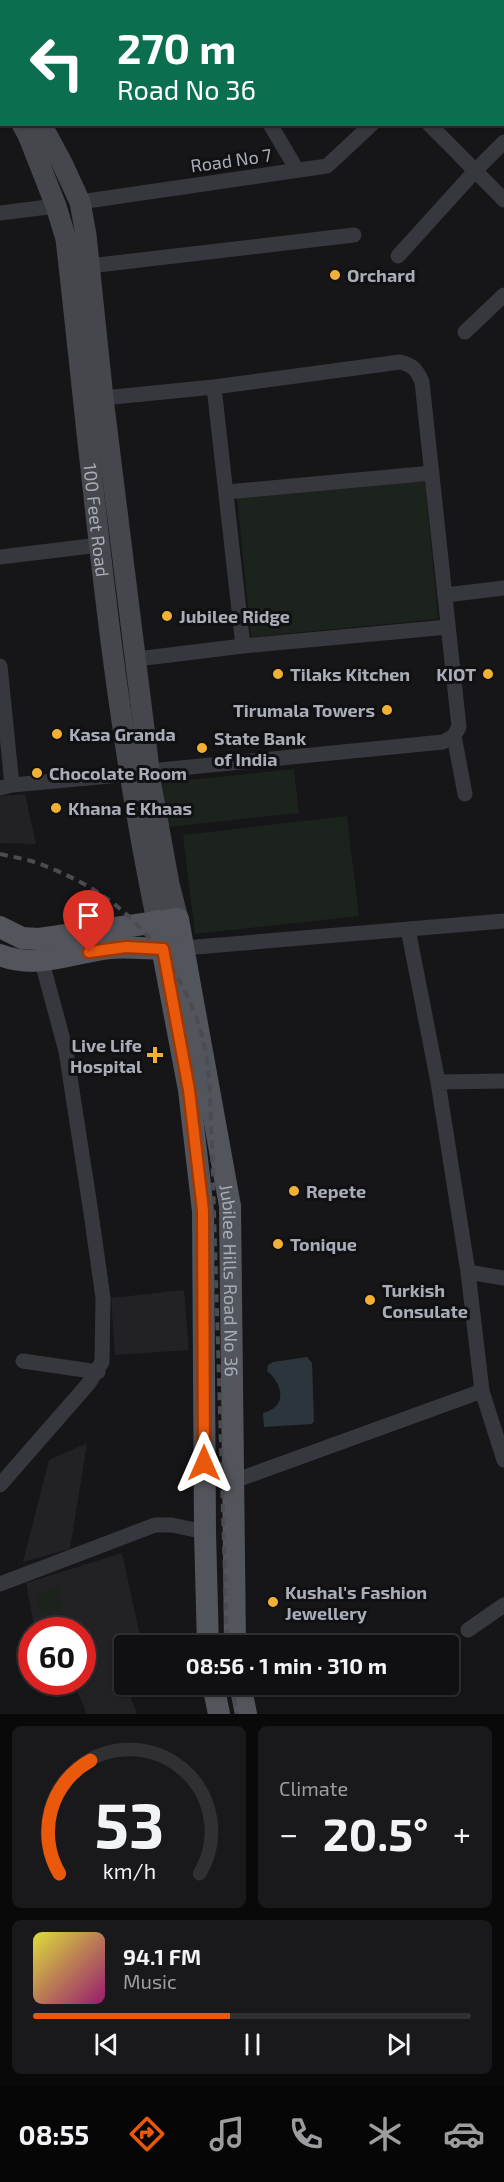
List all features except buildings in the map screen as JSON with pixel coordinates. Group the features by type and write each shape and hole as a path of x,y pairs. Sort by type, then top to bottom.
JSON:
{"main road":[{"name":"100 Feet Road","path":"23,126 56,206 66,239 90,363 104,398 137,659 141,843 168,920"},
{"name":"100 Feet Road","path":"42,126 80,202 89,266 90,363 99,545 115,670 141,772"},
{"path":"0,927 22,938 39,939 168,920"},
{"name":"Jubilee Hills Road No 36","path":"168,920 230,1206 235,1635"},
{"path":"0,955 20,961 42,962 108,948 173,949"},
{"name":"Jubilee Hills Road No 36","path":"173,949 203,1211 208,1635"},
{"path":"215,1695 219,1714"},
{"path":"242,1695 246,1714"}],"street":[{"path":"271,126 297,170"},
{"name":"Road No 7","path":"80,202 327,166 370,126"},
{"path":"431,126 504,200"},
{"path":"398,256 504,142"},
{"path":"0,213 56,206"},
{"path":"89,266 354,235"},
{"path":"465,332 504,295"},
{"path":"0,666 6,787 443,742 454,736 459,727 422,382 411,364 400,362 214,387 104,398"},
{"path":"214,387 243,646"},
{"path":"227,492 432,473"},
{"path":"0,557 99,545"},
{"path":"446,596 504,588"},
{"path":"137,659 243,646 448,627"},
{"path":"454,736 465,794"},
{"path":"173,949 504,921"},
{"path":"408,930 438,1082 468,1272 482,1391 504,1460"},
{"path":"0,1485 98,1372 102,1362 104,1298 66,1051 42,962"},
{"path":"438,1082 504,1081"},
{"path":"468,1272 504,1278"},
{"path":"23,1361 98,1372"},
{"path":"234,1481 482,1391"},
{"path":"0,1584 155,1525 172,1525 205,1532"},
{"path":"468,1630 504,1605"}],"shaded area":[{"path":"425,480 438,619 251,637 237,497"},
{"path":"294,769 299,813 167,827 162,783"},
{"path":"25,794 36,844 0,843 0,796"},
{"path":"347,816 359,916 195,934 183,835"},
{"path":"184,1290 189,1350 115,1355 111,1298"},
{"path":"307,1357 312,1363 314,1421 312,1424 264,1427 263,1413 276,1406 280,1395 277,1382 267,1371 268,1365 273,1362"},
{"path":"87,1443 70,1549 23,1562 49,1460"},
{"path":"122,1553 140,1635 114,1635 114,1695 129,1695 137,1714 87,1714 79,1695 96,1695 96,1617 33,1617 26,1583"},
{"path":"58,1587 63,1608 40,1614 36,1594"}],"railway":[{"path":"0,854 25,859 61,872 91,888 119,908 149,937 162,954 184,990 200,1029 207,1061 210,1097 227,1635"},
{"path":"233,1695 237,1714"}],"place":[{"name":"Orchard","path":"335,275"},
{"name":"Jubilee Ridge","path":"167,616"},
{"name":"Tilaks Kitchen","path":"278,674"},
{"name":"KIOT","path":"488,674"},
{"name":"Tirumala Towers","path":"387,710"},
{"name":"Kasa Granda","path":"57,734"},
{"name":"State Bank of India","path":"202,748"},
{"name":"Chocolate Room","path":"37,773"},
{"name":"Khana E Khaas","path":"56,808"},
{"name":"Live Life Hospital","path":"155,1055"},
{"name":"Repete","path":"294,1191"},
{"name":"Tonique","path":"278,1244"},
{"name":"Turkish Consulate","path":"370,1300"},
{"name":"Kushal's Fashion Jewellery","path":"273,1602"}],"route":[{"path":"89,952 126,947 163,949 189,1090 203,1211 204,1463"}]}
